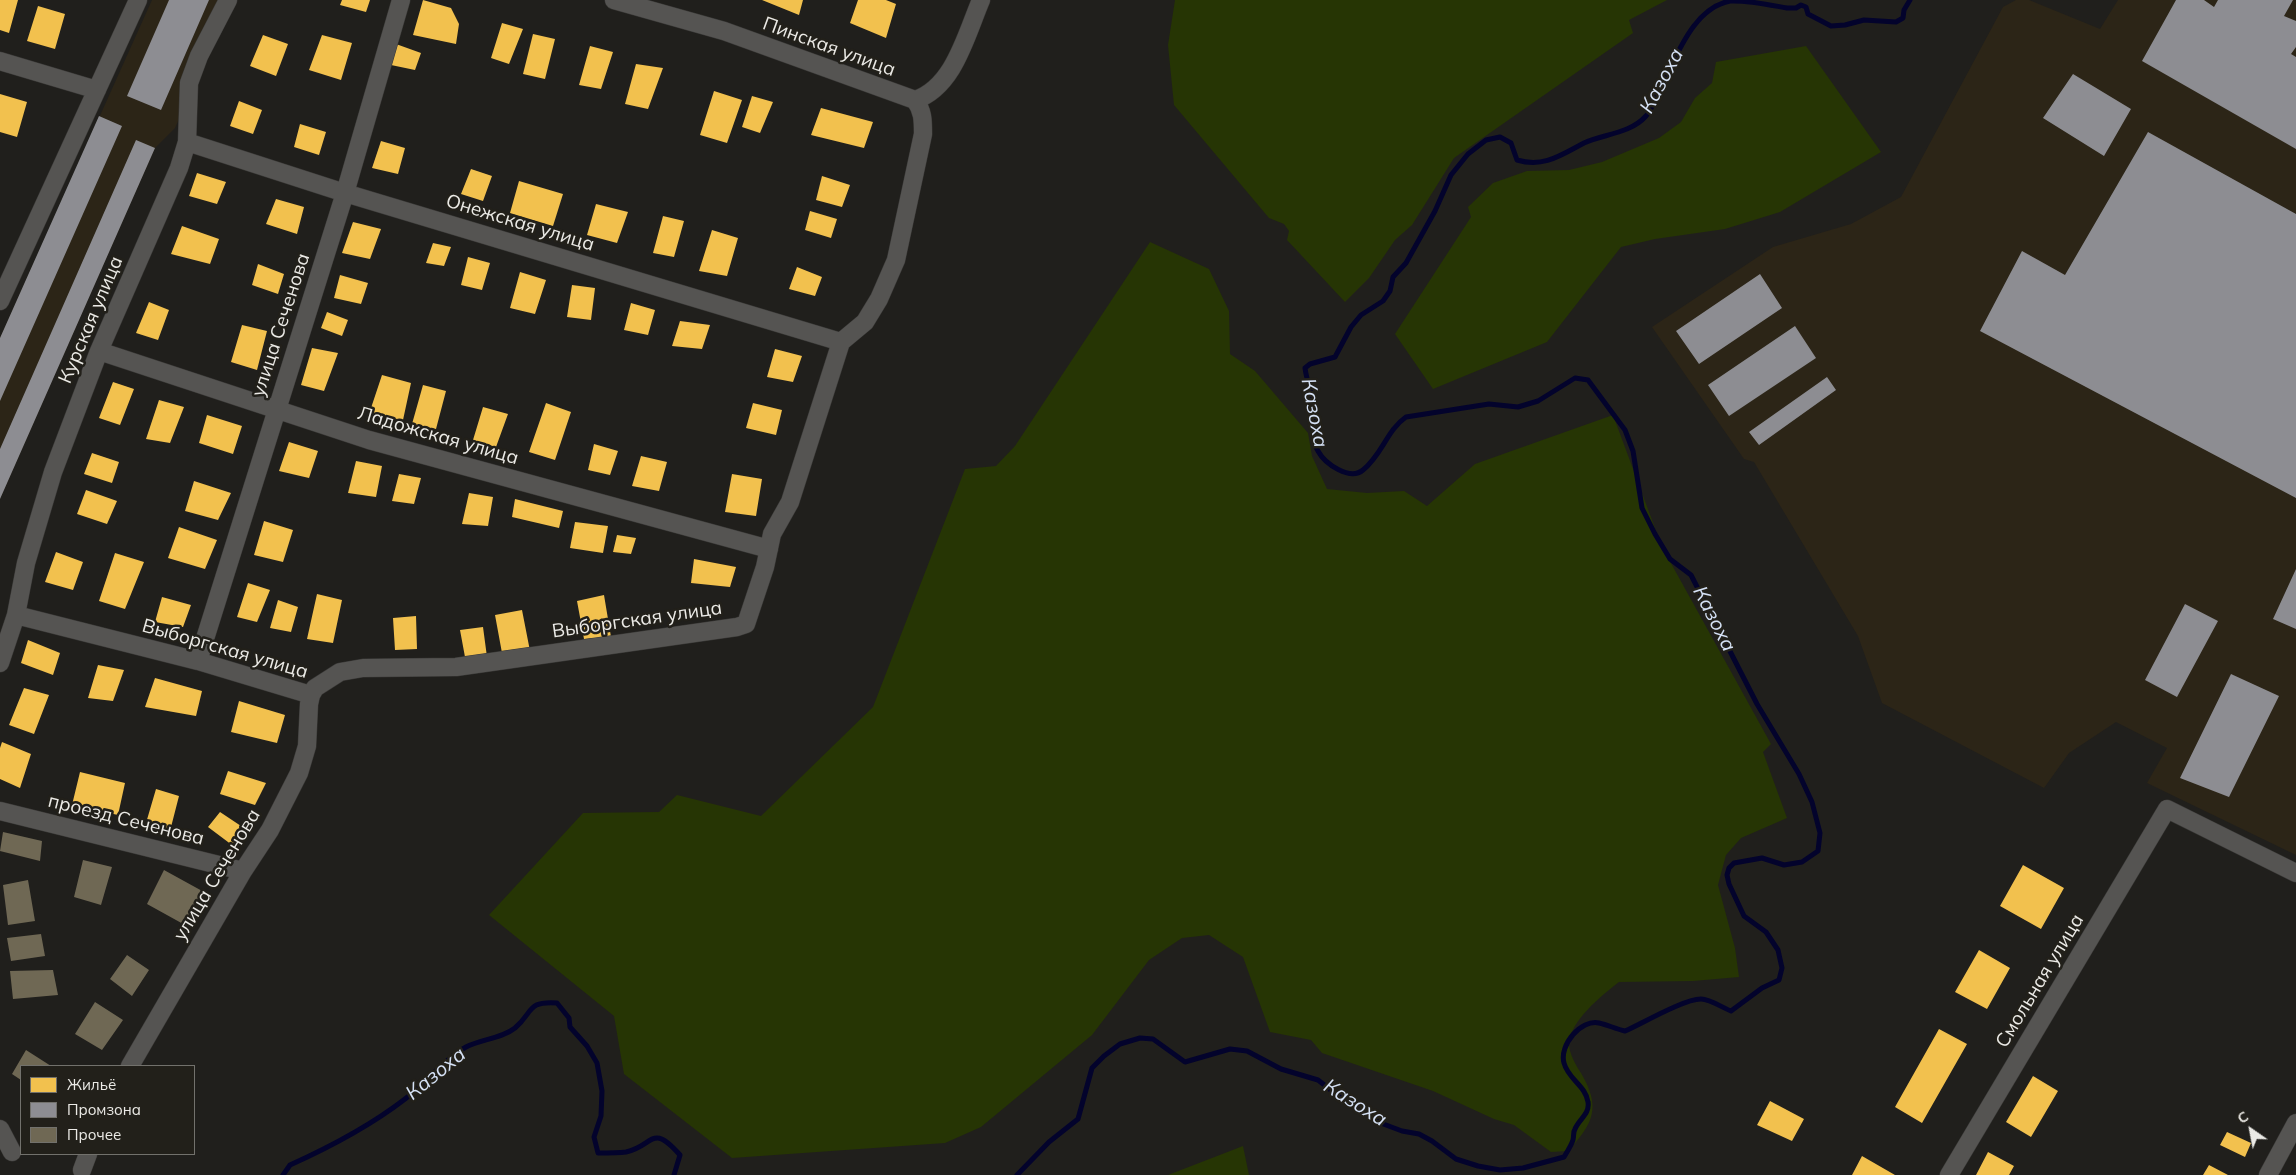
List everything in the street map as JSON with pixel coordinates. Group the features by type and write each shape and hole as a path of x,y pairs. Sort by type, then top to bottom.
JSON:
{"street":[{"path":"0,301 138,0"},
{"name":"Курская улица","path":"0,663 16,615 26,563 53,472 100,351 180,168 187,142 189,84 199,56 228,0"},
{"name":"улица Сеченова","path":"198,662 345,192 401,0"},
{"name":"Пинская улица","path":"614,0 724,31 914,100"},
{"path":"841,342 865,322 879,299 896,260 923,134 921,108 914,100 933,92 953,66 981,0"},
{"path":"0,61 97,90"},
{"name":"Онежская улица","path":"187,142 345,192 841,342"},
{"name":"Выборгская улица","path":"16,615 198,662 311,695 315,688 340,672 363,668 456,667 737,627 746,624 772,534 790,502 841,342"},
{"name":"Ладожская улица","path":"100,351 369,440 769,549"},
{"name":"улица Сеченова","path":"131,1065 243,871 270,830 299,773 307,746 311,695"},
{"name":"Смольная улица","path":"1950,1175 2166,808 2296,873"},
{"name":"проезд Сеченова","path":"0,811 243,871"},
{"path":"2268,1175 2296,1123"},
{"path":"0,1129 12,1152"}],"shaded area":[{"path":"152,0 233,0 175,128 155,148 0,499 0,338"},
{"path":"2016,0 2029,0 2100,29 2118,0 2296,0 2296,855 2147,783 2167,748 2116,722 2069,753 2044,788 1882,703 1858,636 1754,462 1744,459 1652,327 1773,247 1851,224 1901,197 2003,7"}],"green space":[{"path":"1175,0 1667,0 1629,20 1633,33 1454,158 1412,225 1395,240 1369,278 1345,302 1287,240 1289,231 1284,224 1269,218 1174,105 1168,45"},
{"path":"1806,46 1881,152 1780,212 1725,229 1655,239 1621,247 1547,342 1433,389 1395,334 1471,217 1468,207 1493,183 1527,171 1569,170 1602,162 1659,138 1681,122 1695,98 1712,83 1716,62"},
{"path":"1150,242 1209,269 1229,311 1230,354 1255,371 1308,433 1312,456 1327,489 1367,493 1404,491 1427,506 1475,464 1613,415 1662,547 1771,744 1763,752 1787,818 1741,838 1726,855 1718,885 1735,948 1739,977 1693,981 1619,982 1588,1010 1575,1027 1569,1044 1573,1059 1591,1096 1592,1114 1584,1132 1568,1151 1551,1152 1514,1125 1494,1119 1433,1091 1322,1053 1311,1040 1270,1032 1243,957 1209,935 1182,938 1149,960 1092,1035 981,1127 945,1143 732,1158 624,1074 614,1016 489,915 583,813 659,812 677,795 761,816 873,707 965,469 996,466 1015,446"},
{"path":"1243,1146 1249,1175 1168,1175"}],"building: Жильё":[{"path":"0,0 18,0 9,33 0,30"},
{"path":"342,0 370,0 366,12 340,5"},
{"path":"423,0 451,8 459,24 456,44 413,35"},
{"path":"762,0 803,0 799,15"},
{"path":"858,0 886,0 896,4 886,38 850,23"},
{"path":"38,6 65,14 55,49 27,41"},
{"path":"502,23 523,29 509,64 491,58"},
{"path":"533,34 555,39 545,79 523,74"},
{"path":"263,35 288,44 276,76 250,66"},
{"path":"322,35 352,43 341,80 309,70"},
{"path":"396,44 421,53 415,70 391,65"},
{"path":"590,46 613,52 601,89 579,85"},
{"path":"636,64 663,68 648,109 625,104"},
{"path":"714,91 742,100 727,143 700,135"},
{"path":"0,94 27,102 17,137 0,132"},
{"path":"752,96 773,102 760,133 742,127"},
{"path":"239,101 262,110 253,134 230,126"},
{"path":"821,108 873,122 864,148 811,135"},
{"path":"300,124 326,132 319,155 294,147"},
{"path":"381,141 405,148 398,174 372,168"},
{"path":"471,169 492,176 483,201 461,194"},
{"path":"197,173 226,182 217,204 189,196"},
{"path":"822,176 850,185 842,207 816,200"},
{"path":"519,181 563,194 553,226 510,213"},
{"path":"276,199 304,207 297,234 266,224"},
{"path":"596,204 628,212 617,243 587,235"},
{"path":"810,211 837,219 831,238 805,230"},
{"path":"663,216 684,221 674,257 653,253"},
{"path":"353,222 381,229 370,259 342,253"},
{"path":"182,226 219,239 210,264 171,254"},
{"path":"712,230 738,238 727,276 699,271"},
{"path":"433,243 451,247 444,266 426,263"},
{"path":"468,257 490,263 482,290 461,285"},
{"path":"258,264 284,274 278,294 252,285"},
{"path":"797,267 822,277 815,296 789,289"},
{"path":"520,272 546,280 535,314 510,308"},
{"path":"340,275 368,283 361,304 334,298"},
{"path":"572,285 595,288 591,320 567,317"},
{"path":"149,302 169,310 158,340 136,333"},
{"path":"631,303 655,310 648,335 624,330"},
{"path":"327,312 348,320 342,336 321,328"},
{"path":"680,321 710,325 702,349 672,346"},
{"path":"242,325 267,331 257,370 231,362"},
{"path":"312,348 338,353 324,391 301,385"},
{"path":"775,349 802,356 793,382 767,377"},
{"path":"382,375 411,383 403,420 369,414"},
{"path":"113,382 134,389 120,425 99,418"},
{"path":"423,385 446,391 436,429 412,424"},
{"path":"159,400 184,407 170,443 146,439"},
{"path":"546,403 571,412 555,460 529,452"},
{"path":"753,403 782,410 776,435 746,428"},
{"path":"483,407 508,414 496,447 473,440"},
{"path":"207,415 242,426 233,454 199,443"},
{"path":"289,442 318,451 309,478 279,471"},
{"path":"594,444 618,451 610,475 588,470"},
{"path":"92,453 119,462 112,483 84,474"},
{"path":"641,456 667,462 659,491 632,486"},
{"path":"356,461 382,466 376,497 348,493"},
{"path":"399,474 421,478 414,504 392,501"},
{"path":"732,474 762,479 756,516 725,512"},
{"path":"194,481 231,493 218,520 185,511"},
{"path":"86,490 117,501 107,524 77,514"},
{"path":"469,493 493,497 488,526 462,524"},
{"path":"515,499 563,511 559,528 512,517"},
{"path":"264,521 293,530 283,562 254,555"},
{"path":"575,522 608,526 603,553 570,548"},
{"path":"179,527 217,540 205,569 168,558"},
{"path":"617,535 636,538 631,554 613,552"},
{"path":"56,552 83,562 73,590 45,582"},
{"path":"115,553 144,562 125,609 99,601"},
{"path":"694,559 736,567 730,587 691,583"},
{"path":"248,583 270,590 257,622 237,617"},
{"path":"317,594 342,600 333,643 307,639"},
{"path":"604,595 611,637 584,639 577,601"},
{"path":"162,597 191,605 183,627 155,622"},
{"path":"278,600 298,607 291,632 270,628"},
{"path":"522,610 530,651 502,653 495,615"},
{"path":"416,616 417,649 395,650 393,618"},
{"path":"483,627 487,657 465,657 460,630"},
{"path":"28,640 60,653 53,675 21,663"},
{"path":"98,665 124,670 113,701 88,698"},
{"path":"155,678 202,691 196,716 145,707"},
{"path":"24,688 49,695 34,734 9,725"},
{"path":"239,701 285,715 277,743 231,732"},
{"path":"2,742 31,754 20,788 0,779 0,748"},
{"path":"228,771 266,783 255,805 220,794"},
{"path":"80,772 125,783 118,815 72,805"},
{"path":"156,789 179,796 170,831 146,823"},
{"path":"220,812 244,828 232,845 208,827"},
{"path":"2023,865 2064,888 2041,929 2000,906"},
{"path":"1979,950 2010,968 1987,1009 1955,992"},
{"path":"1939,1029 1967,1044 1922,1123 1895,1107"},
{"path":"2033,1076 2058,1091 2031,1137 2006,1122"},
{"path":"1770,1101 1804,1119 1792,1141 1757,1125"},
{"path":"2227,1132 2251,1143 2245,1157 2220,1145"},
{"path":"1988,1152 2014,1166 2009,1175 1976,1175"},
{"path":"1862,1156 1895,1175 1852,1175"},
{"path":"2209,1165 2228,1175 2203,1175"}],"building: Промзона":[{"path":"169,0 209,0 161,110 127,96"},
{"path":"2176,0 2204,0 2214,7 2218,0 2293,0 2284,16 2296,21 2296,47 2291,54 2296,57 2296,149 2142,61"},
{"path":"2073,74 2131,109 2104,156 2043,118"},
{"path":"99,116 122,126 0,401 0,338"},
{"path":"2148,132 2296,214 2296,498 1980,331 2022,251 2065,275"},
{"path":"136,140 155,148 0,499 0,449"},
{"path":"1760,274 1782,308 1699,364 1676,331"},
{"path":"1795,326 1816,358 1729,416 1708,385"},
{"path":"1827,377 1836,390 1759,445 1749,432"},
{"path":"2296,569 2296,629 2273,619"},
{"path":"2185,604 2218,621 2177,697 2145,680"},
{"path":"2231,674 2279,696 2229,797 2180,778"}],"building: Прочее":[{"path":"3,832 42,841 40,861 0,851"},
{"path":"83,860 112,867 101,905 74,897"},
{"path":"164,870 204,892 185,925 147,904"},
{"path":"28,880 35,921 8,925 3,885"},
{"path":"41,934 45,956 11,961 7,938"},
{"path":"127,955 149,970 132,996 110,979"},
{"path":"53,970 58,995 13,999 10,971"},
{"path":"95,1002 123,1020 102,1050 75,1034"},
{"path":"26,1050 49,1065 20,1065 20,1079 12,1074"}],"waterway":[{"name":"Казоха","path":"1017,1175 1049,1142 1078,1119 1092,1068 1120,1044 1140,1038 1153,1039 1185,1062 1230,1049 1247,1051 1281,1069 1318,1080 1346,1102 1378,1122 1402,1131 1419,1134 1456,1159 1500,1170 1523,1168 1564,1157 1572,1142 1574,1130 1587,1110 1587,1096 1569,1074 1563,1056 1568,1041 1579,1029 1585,1025 1599,1023 1625,1031 1674,1007 1701,999 1731,1011 1762,988 1779,980 1782,968 1778,950 1766,932 1744,916 1729,884 1727,875 1729,868 1734,863 1762,858 1784,865 1802,862 1818,851 1820,833 1812,802 1799,774 1757,704 1691,575 1670,559 1655,534 1642,508 1633,451 1625,430 1588,380 1575,378 1538,401 1518,407 1489,404 1406,417 1399,422 1370,464 1358,473 1351,473 1338,470 1332,466 1321,456 1316,447 1317,418 1305,368 1310,364 1335,357 1351,327 1361,315 1383,301 1390,291 1393,277 1406,263 1435,211 1451,175 1468,154 1486,140 1500,137 1511,143 1517,160 1536,162 1552,159 1591,140 1632,127 1640,122 1651,110 1680,48 1696,23 1717,5 1730,1 1751,2 1787,8 1796,8 1801,5 1806,7 1808,14 1831,26 1845,25 1864,20 1896,22 1903,18 1904,10 1910,0"},
{"name":"Казоха","path":"283,1175 290,1165 320,1151 392,1109 458,1052 472,1044 509,1032 535,1006 547,1003 557,1003 569,1018 570,1027 587,1046 597,1063 602,1091 601,1116 594,1137 598,1153 626,1152 658,1138 671,1145 680,1155 674,1175"}]}
